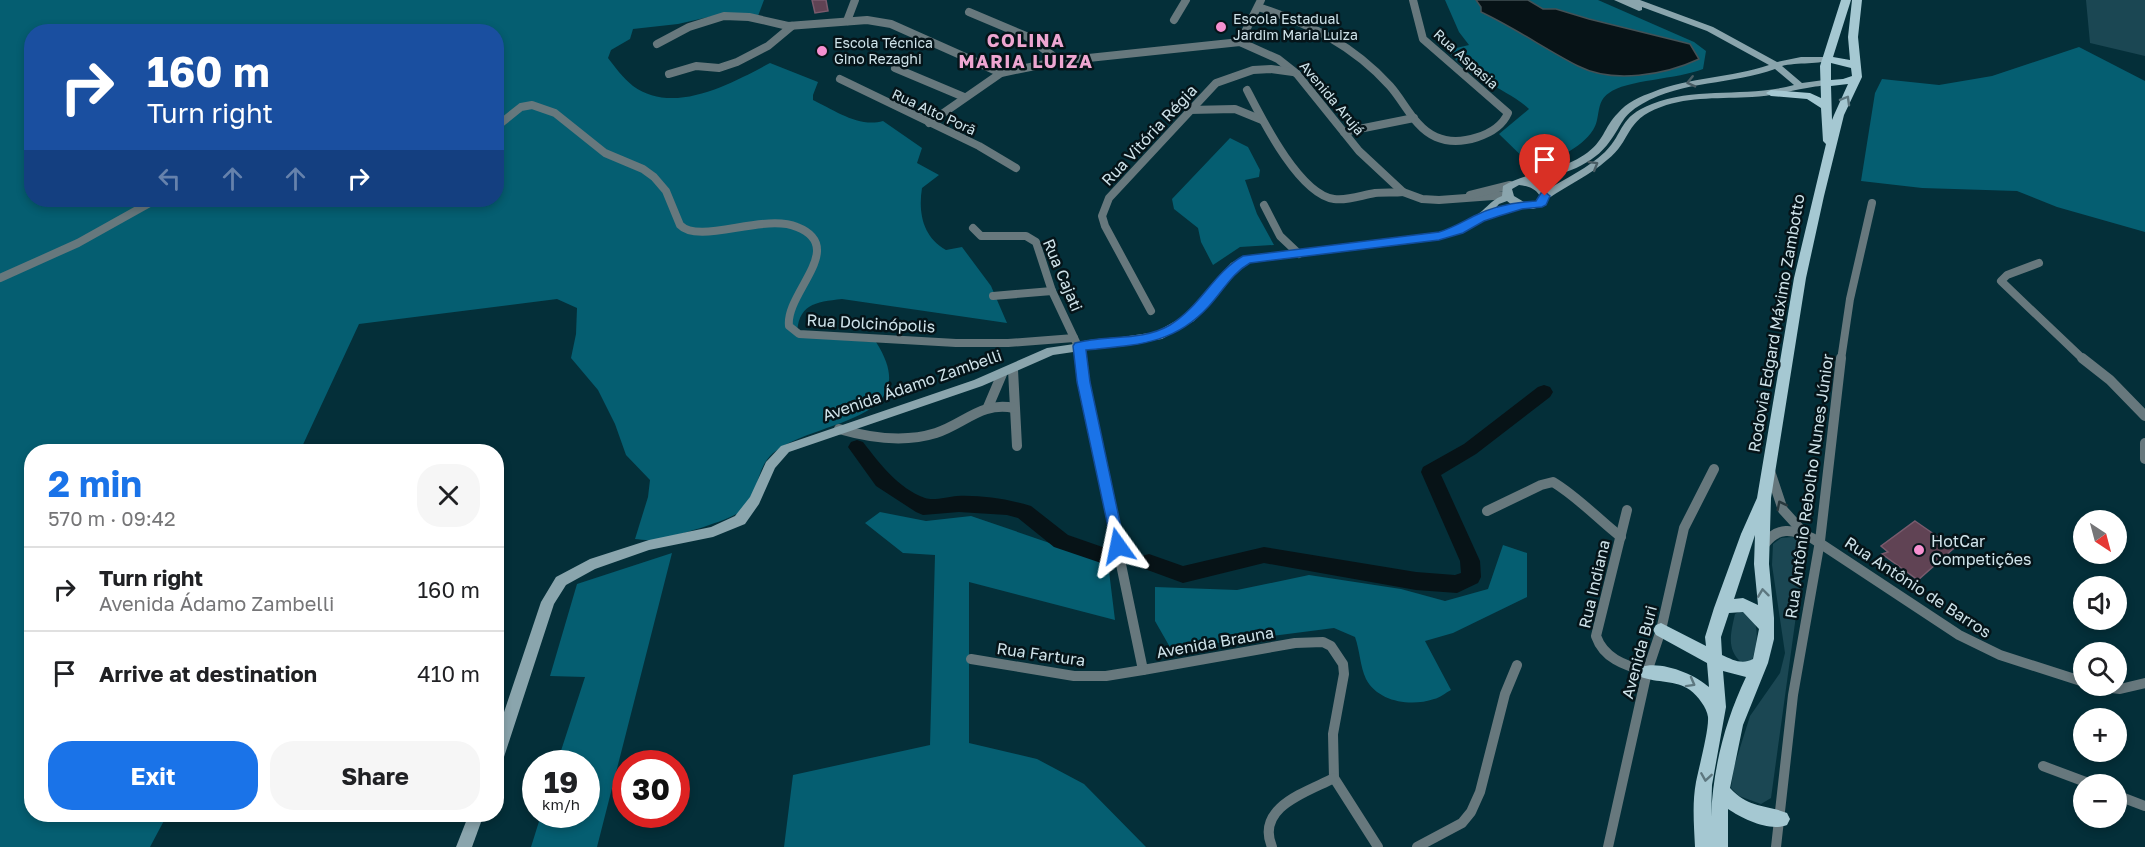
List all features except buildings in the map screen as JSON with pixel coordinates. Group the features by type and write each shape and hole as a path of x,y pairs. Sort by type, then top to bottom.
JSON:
{"main road":[{"name":"Rodovia Edgard Máximo Zambotto","path":"1828,155 1824,83 1827,59 1846,0"},
{"path":"1857,0 1853,37 1857,72"},
{"path":"1827,59 1844,61 1857,72"},
{"name":"Rodovia Edgard Máximo Zambotto","path":"1719,847 1718,816 1721,790 1733,729 1760,663 1766,638 1761,553 1764,498 1800,278 1828,155 1842,107 1857,72"},
{"path":"1824,83 1845,82 1857,72"},
{"path":"1771,93 1810,96 1826,106"},
{"name":"Rodovia Edgard Máximo Zambotto","path":"1704,847 1702,814 1704,784 1716,719 1713,638 1748,534 1764,498"},
{"path":"1722,608 1736,604 1746,605 1759,615 1766,627"},
{"path":"1661,630 1739,670 1755,667 1760,663"},
{"path":"1691,645 1713,638"},
{"path":"1647,672 1680,677 1700,687 1709,699 1716,719"},
{"path":"1721,790 1730,801 1743,810 1759,816 1781,819"}],"street":[{"path":"847,21 855,0"},
{"name":"Rua Aspasia","path":"1413,0 1424,39 1508,113 1500,127 1477,136 1449,141 1436,137 1414,118"},
{"path":"1618,0 1677,21 1727,45 1753,60 1762,70"},
{"path":"1632,0 1698,23 1776,65 1799,85"},
{"path":"1174,20 1183,1"},
{"path":"1240,42 1260,3 1301,20 1350,50 1388,84 1414,118 1344,132"},
{"path":"969,12 1026,36 1060,60"},
{"path":"657,44 700,22 730,16 748,17 792,26 872,20 891,24 1001,73"},
{"path":"669,74 680,74 700,66 709,68 731,65 783,35 792,26"},
{"name":"Avenida Arujá","path":"1001,73 1060,60 1240,42 1278,59 1295,73 1359,151 1403,192 1422,199 1459,200 1508,192"},
{"path":"1741,46 1789,62"},
{"name":"Rua Vitória Régia","path":"1151,311 1102,216 1109,198 1216,83 1278,59"},
{"name":"Avenida Ádamo Zambelli","path":"1480,218 1495,202 1522,182 1560,171 1590,156 1609,137 1619,116 1636,103 1683,84 1762,70 1789,62 1827,59"},
{"path":"895,68 964,97"},
{"name":"Rua Vitória Régia","path":"1258,68 1295,73"},
{"path":"929,123 1001,73"},
{"path":"1718,77 1720,85 1729,94"},
{"name":"Rua Alto Porã","path":"840,79 979,147 1016,168"},
{"name":"Avenida Ádamo Zambelli","path":"504,740 548,602 561,581 579,570 649,545 713,532 740,520 749,509 770,465 778,454 795,444 1008,372 1032,358 1077,344 1128,342 1158,336 1190,318 1228,273 1243,261 1255,257 1299,254 1439,236 1458,230 1480,218 1522,205 1538,205 1545,196 1569,179 1601,161 1615,146 1627,124 1640,112 1670,101 1729,94 1771,93 1799,85 1824,83"},
{"path":"1247,90 1264,121 1314,191 1338,199 1403,192"},
{"name":"Rua Dolcinópolis","path":"504,121 522,107 531,105 550,110 609,156 645,169 652,175 666,191 679,223 688,230 704,231 771,222 789,224 806,231 819,246 819,253 814,267 796,296 788,318 791,328 799,334 956,343 1077,344"},
{"path":"1189,110 1213,107 1236,108 1264,121"},
{"path":"1372,194 1388,180"},
{"path":"1522,182 1537,187 1545,196"},
{"path":"1508,192 1522,205"},
{"name":"Rua Antônio Rebolho Nunes Júnior","path":"1776,847 1781,819 1793,695 1820,541 1834,410 1850,299 1872,203"},
{"path":"1264,205 1281,236 1299,254"},
{"path":"0,278 78,243 142,207"},
{"name":"Rua Cajati","path":"973,228 981,236 1026,236 1036,242 1052,291 1077,344"},
{"path":"2039,263 2007,275 2001,281 2086,362 2110,380 2145,416"},
{"path":"993,296 1052,291"},
{"name":"Avenida Brauna","path":"1077,344 1143,670 1295,643 1323,642 1331,646 1343,664 1344,675 1333,734 1334,778"},
{"path":"988,407 1008,372"},
{"path":"1008,372 1017,446"},
{"path":"839,429 873,438 916,437 948,429 988,407 1001,405 1014,408"},
{"path":"2145,443 2145,459"},
{"name":"Rua Antônio de Barros","path":"1769,469 1783,510 1806,535"},
{"name":"Avenida Buri","path":"1608,847 1647,672 1661,630 1684,528 1714,470"},
{"path":"1487,511 1541,485 1553,482 1569,492 1590,513 1621,537"},
{"name":"Rua Indiana","path":"1627,510 1596,636 1601,650 1612,658 1647,672"},
{"name":"Rua Antônio de Barros","path":"1761,553 1774,532 1790,530 1806,535 1820,541 1875,580 1982,647 2073,678"},
{"name":"Rua Fartura","path":"971,659 1074,676 1106,676 1143,670"},
{"path":"1417,847 1462,823 1471,812 1479,792 1505,694 1517,664"},
{"path":"2127,690 2145,683"},
{"path":"504,721 511,722"},
{"path":"2043,766 2073,777"},
{"path":"1272,847 1267,837 1270,820 1282,807 1334,778 1378,847"},
{"path":"2127,799 2145,806"},
{"path":"464,847 474,822"}],"shaded area":[{"path":"0,0 764,0 758,16 713,16 678,24 633,29 630,39 611,50 608,58 633,86 649,94 666,98 684,97 721,87 770,63 818,82 813,100 838,113 865,122 883,121 922,148 917,163 939,175 922,188 922,215 927,231 938,245 946,250 962,247 991,286 1007,323 842,299 809,307 800,318 797,337 876,342 888,369 887,390 876,405 857,416 787,444 770,456 765,462 749,503 738,513 715,523 661,539 635,539 648,497 650,480 626,455 615,424 598,390 571,358 576,334 577,308 557,299 359,324 303,444 24,444 24,822 163,822 150,847 0,847"},
{"path":"1445,0 1598,0 1694,42 1706,51 1703,69 1627,85 1609,93 1602,101 1595,126 1588,137 1567,153 1535,169 1499,134 1529,109 1465,68 1448,50 1469,45 1459,32"},
{"path":"1476,0 1528,0 1543,9 1556,9 1690,44 1699,59 1671,69 1639,75 1607,75 1592,72 1481,12 1481,7"},
{"path":"2086,0 2145,0 2145,56 2090,43"},
{"path":"2079,47 2145,81 2145,232 2057,207 2017,191 1922,188 1861,181 1875,93 1882,79 1939,85 1992,76"},
{"path":"1230,138 1248,147 1260,170 1259,177 1245,180 1257,214 1274,245 1240,247 1213,265 1201,242 1198,228 1174,209 1172,199"},
{"path":"880,512 926,521 971,516 1108,563 1115,620 969,582 969,743 1037,759 1084,784 1146,847 784,847 793,775 930,745 935,555 903,553 865,523"},
{"path":"1781,538 1800,539 1805,550 1771,798 1761,804 1739,796 1731,788 1734,767 1750,716 1780,673 1785,653 1772,565 1773,544"},
{"path":"1503,545 1527,553 1527,597 1453,633 1425,641 1451,690 1438,698 1425,701 1396,701 1378,693 1366,679 1355,637 1334,628 1171,649 1155,621 1155,587 1237,590 1309,575 1401,589 1445,601 1488,589"},
{"path":"672,553 622,750 612,750 612,788 597,847 531,847 537,828 600,828 600,750 561,750 585,677 550,676 577,584"},
{"path":"1741,611 1751,614 1756,626 1756,642 1752,661 1741,662 1731,646 1735,614"}],"waterway":[{"path":"1149,562 1183,575 1264,555 1416,581 1457,584 1471,577 1470,561 1430,472 1470,449 1544,392"},
{"path":"857,447 883,481 923,507 959,504 1007,507 1024,512 1061,541 1107,557"}],"place":[{"name":"Escola Estadual Jardim Maria Luiza","path":"1221,27"},
{"name":"Escola Técnica Gino Rezaghi","path":"822,51"},
{"name":"HotCar Competições","path":"1919,550"}],"district":[{"name":"COLINA MARIA LUIZA","path":"1026,51"}],"route":[{"path":"1118,546 1083,382 1079,346 1146,339 1172,330 1190,318 1206,302 1235,266 1248,259 1439,236 1451,233 1494,213 1522,205 1538,205 1545,196"}]}
